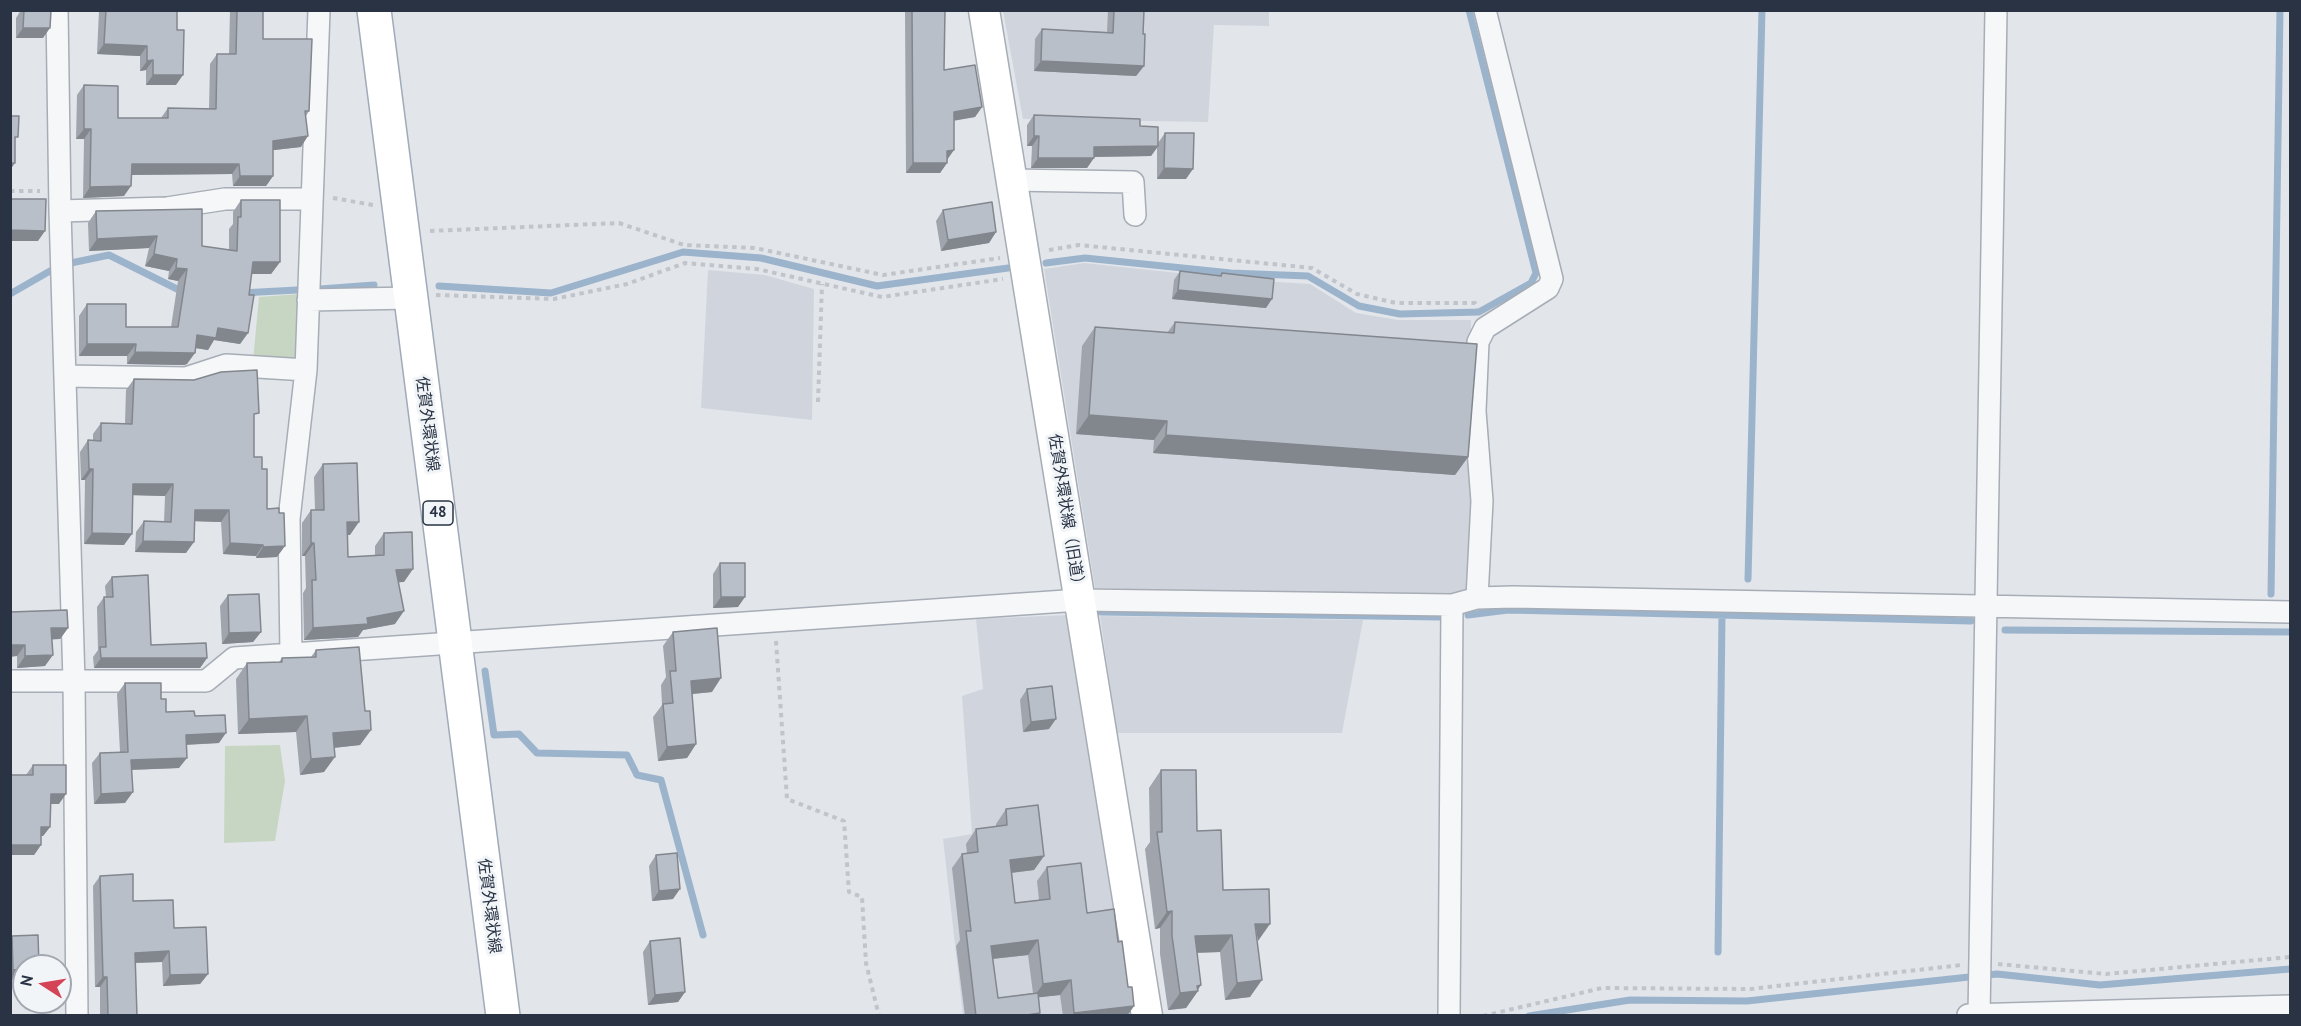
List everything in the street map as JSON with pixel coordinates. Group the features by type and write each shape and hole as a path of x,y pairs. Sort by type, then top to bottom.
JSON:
{"main road":[{"name":"佐賀外環状線","path":"374,10 503,1016"}],"street":[{"path":"57,10 60,211 74,681 77,1016"},
{"path":"291,654 289,519 306,370 320,10"},
{"name":"佐賀外環状線（旧道）","path":"984,10 1147,1016"},
{"path":"1477,598 1482,501 1475,411 1478,342 1485,328 1548,288 1552,279 1485,10"},
{"path":"1979,1015 1996,10"},
{"path":"1011,180 1133,182 1135,215"},
{"path":"60,211 167,208 225,199 311,199"},
{"path":"308,300 411,298"},
{"path":"65,376 186,378 226,365 306,370"},
{"path":"10,681 206,681 234,658 1080,600 1452,606 1477,598 1513,597 1986,608 2290,612"},
{"path":"1449,1016 1452,606"},
{"path":"1967,1016 2290,1006"}],"path":[{"path":"10,191 60,190"},
{"path":"311,199 329,197 374,205 401,224 423,231 618,223 684,245 755,248 883,275 1025,265"},
{"path":"411,298 431,295 554,299 627,284 685,263 757,269 882,297 1025,265 1079,245 1312,268 1357,294 1396,303 1475,303"},
{"path":"818,402 822,284"},
{"path":"774,621 787,799 844,821 849,892 862,897 866,963 879,1016"},
{"path":"1483,1016 1602,988 1751,989 1980,963 2106,974 2290,957"}],"shaded area":[{"path":"1003,11 1269,11 1269,26 1214,25 1208,122 1023,119"},
{"path":"1084,263 1245,280 1310,284 1356,313 1398,320 1471,320 1469,414 1473,500 1469,590 1456,599 1095,588 1044,269"},
{"path":"708,270 765,275 814,289 812,420 701,408"},
{"path":"1069,615 1131,1015 963,1015 943,839 972,834 962,696 983,689 976,619"},
{"path":"1100,616 1363,620 1342,733 1117,733"}],"green space":[{"path":"299,294 300,364 253,361 259,297"},
{"path":"280,745 285,781 275,841 224,843 225,746"}],"building":[{"path":"24,10 51,10 50,28 23,28"},
{"path":"106,10 177,10 177,30 184,30 183,75 153,75 153,60 147,61 147,46 104,44"},
{"path":"237,10 263,10 263,39 312,39 309,111 305,111 308,136 273,141 273,176 240,176 239,164 132,164 131,186 90,187 91,129 84,129 84,85 118,86 118,118 168,118 168,108 216,109 217,54 236,54"},
{"path":"912,10 945,10 944,70 975,65 982,107 954,112 954,150 947,151 947,163 913,163"},
{"path":"1114,10 1144,10 1144,66 1041,61 1042,29 1113,33"},
{"path":"1034,115 1140,119 1140,126 1158,127 1158,146 1094,147 1094,158 1038,158 1039,136 1034,136"},
{"path":"10,116 19,116 18,137 15,137 15,163 10,163"},
{"path":"1165,133 1194,133 1193,169 1164,168"},
{"path":"10,199 46,199 45,231 10,230"},
{"path":"241,200 280,200 280,262 253,262 249,295 254,295 248,333 218,328 216,338 197,335 195,353 135,352 136,344 87,344 87,304 126,304 126,327 178,327 187,269 176,268 177,259 154,254 157,236 97,239 96,211 202,209 202,246 237,251"},
{"path":"992,202 996,232 948,240 943,210"},
{"path":"1180,271 1274,279 1272,299 1178,290"},
{"path":"1175,322 1477,344 1468,457 1166,435 1167,421 1089,415 1095,327 1174,333"},
{"path":"257,370 259,413 254,414 254,457 262,457 262,469 267,469 267,509 279,508 279,513 284,513 285,546 263,547 263,545 230,543 229,510 195,510 194,542 143,541 144,521 171,522 173,484 133,484 132,534 92,533 93,469 89,469 88,440 101,441 101,423 132,424 134,379 194,380 221,372"},
{"path":"357,463 359,522 347,522 348,557 384,555 384,533 412,532 413,569 396,570 404,611 367,618 368,624 313,628 312,580 316,580 314,543 311,543 311,510 324,510 323,464"},
{"path":"720,563 745,563 745,597 721,597"},
{"path":"148,575 151,645 206,643 207,658 101,658 100,647 106,647 104,597 113,597 112,577"},
{"path":"259,594 261,632 229,633 228,595"},
{"path":"67,610 68,628 51,628 53,655 25,656 25,645 10,645 10,612"},
{"path":"717,628 721,678 691,681 696,744 667,747 663,704 673,703 670,671 676,671 673,632"},
{"path":"359,647 365,711 370,711 371,730 333,733 335,757 311,759 307,716 249,719 247,663 282,662 282,658 316,657 316,650"},
{"path":"125,683 161,683 161,699 166,699 166,712 194,711 195,716 225,715 226,733 186,735 187,758 131,760 133,792 101,794 100,753 128,752"},
{"path":"1052,686 1056,719 1031,722 1027,689"},
{"path":"33,765 66,765 66,794 51,794 50,827 41,827 41,845 10,845 10,775 33,775"},
{"path":"1161,770 1196,770 1197,831 1221,830 1223,890 1269,889 1270,924 1255,924 1262,980 1237,983 1232,935 1195,936 1201,985 1197,986 1198,991 1180,993 1172,936 1172,911 1167,912 1157,832 1162,832"},
{"path":"1038,805 1044,856 1010,860 1015,903 1050,899 1047,867 1081,863 1087,913 1114,909 1118,942 1122,941 1128,987 1132,987 1134,1006 1074,1013 1071,980 1043,984 1038,940 991,946 998,998 1038,993 1040,1013 1020,1016 976,1016 966,931 971,931 962,854 978,852 976,829 1007,825 1006,809"},
{"path":"677,853 680,889 659,891 656,855"},
{"path":"133,874 133,901 173,900 174,928 206,927 208,974 170,975 169,951 135,953 137,1016 108,1016 107,977 103,977 100,876"},
{"path":"38,935 39,954 13,954 12,936"},
{"path":"680,938 685,992 655,995 650,941"}],"waterway":[{"path":"1046,263 1085,258 1231,273 1308,276 1359,306 1400,314 1479,312 1531,283 1536,273 1469,10"},
{"path":"1748,579 1762,10"},
{"path":"2271,594 2280,10"},
{"path":"439,286 551,293 683,252 761,258 877,286 1008,268"},
{"path":"71,263 109,255 185,293"},
{"path":"10,294 50,271"},
{"path":"320,289 374,285"},
{"path":"241,293 297,290"},
{"path":"1468,615 1508,610 1971,621"},
{"path":"1101,612 1439,617"},
{"path":"1718,952 1722,615"},
{"path":"2005,630 2290,632"},
{"path":"485,671 494,735 519,734 537,753 627,755 637,775 661,780 703,935"},
{"path":"1529,1016 1630,1000 1747,1001 1997,974 2100,985 2290,969"}]}
